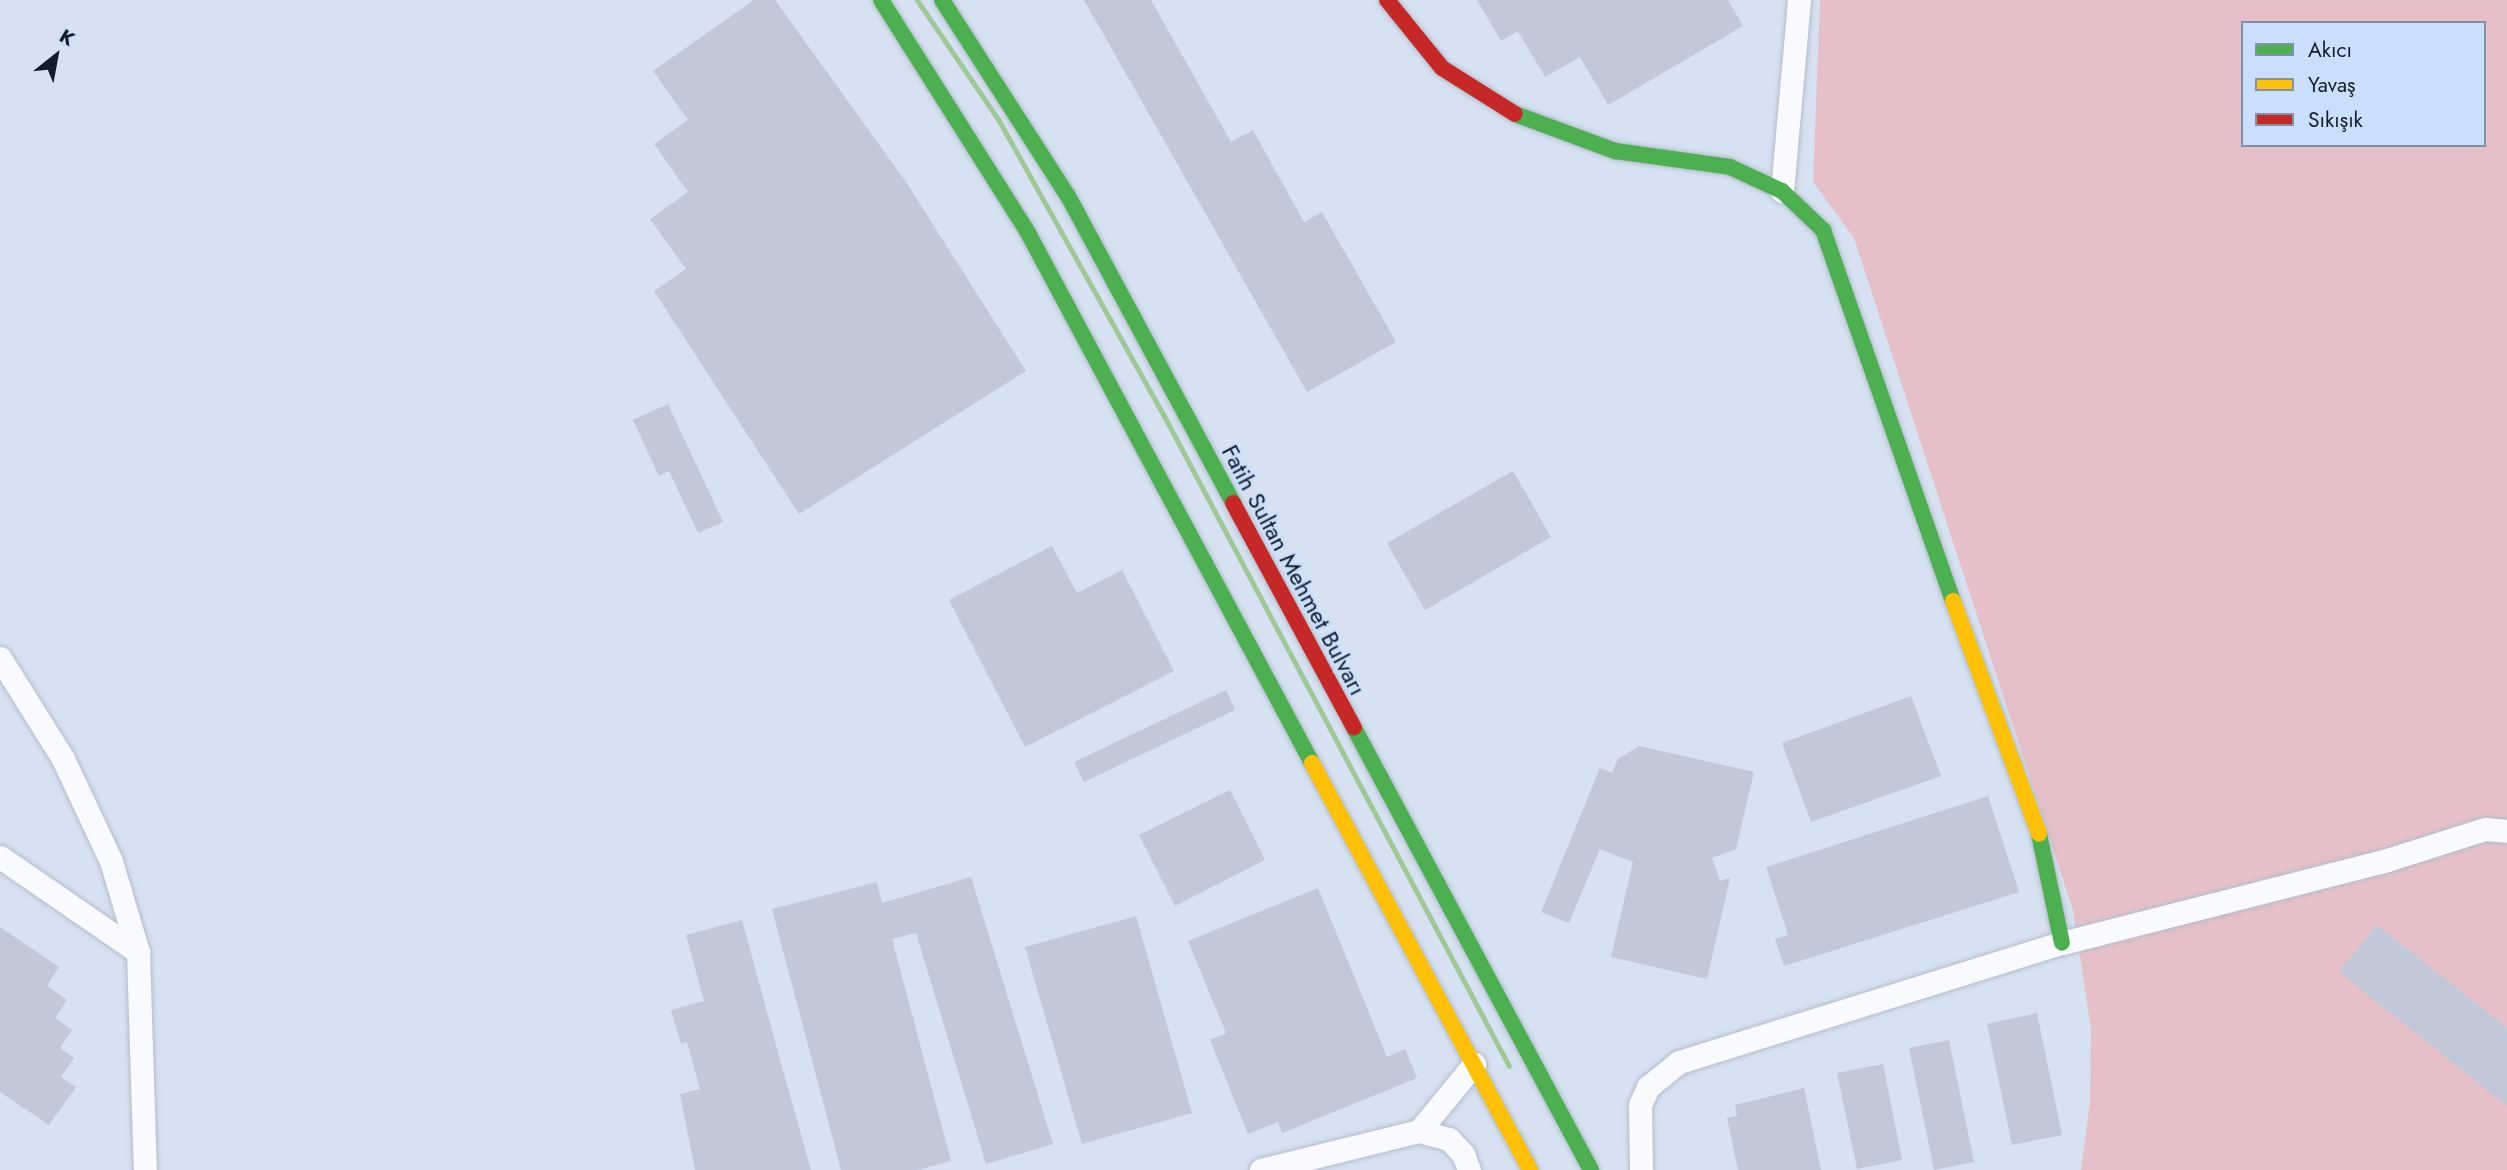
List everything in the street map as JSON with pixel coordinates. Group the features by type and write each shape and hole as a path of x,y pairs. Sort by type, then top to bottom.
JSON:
{"main road":[{"path":"881,0 1027,231 1530,1170"},
{"name":"Fatih Sultan Mehmet Bulvarı","path":"942,0 1068,196 1591,1170"},
{"path":"1387,0 1442,68 1525,121 1615,151 1730,167 1782,191 1823,230 1856,314 1940,565 2034,813 2062,943"},
{"path":"1508,1170 1511,1134"}],"street":[{"path":"1782,191 1799,0"},
{"path":"0,658 63,759 90,816 111,861 138,952 145,1170"},
{"path":"1642,1170 1640,1105 1655,1080 1679,1062 2062,943 2387,860 2485,829 2507,831"},
{"path":"0,858 138,952"},
{"path":"1419,1131 1474,1064"},
{"path":"1271,1169 1419,1131 1449,1139 1463,1154 1469,1170"}],"shaded area":[{"path":"1820,0 2507,0 2507,1170 2081,1170 2090,1102 2091,1029 2073,910 1854,238 1813,182"}],"building":[{"path":"754,0 775,0 906,182 1026,371 799,514 654,291 686,269 650,219 688,192 654,144 688,120 653,71"},
{"path":"1084,0 1151,0 1231,142 1253,130 1304,222 1322,212 1396,342 1307,392"},
{"path":"1477,0 1728,0 1743,26 1608,105 1580,57 1545,77 1518,31 1501,41"},
{"path":"668,404 723,522 698,533 669,471 659,476 633,420"},
{"path":"1513,471 1551,537 1425,610 1387,543"},
{"path":"1052,546 1077,593 1122,570 1174,671 1025,747 949,600"},
{"path":"1226,690 1235,710 1084,782 1074,762"},
{"path":"1911,696 1941,776 1811,822 1782,743"},
{"path":"1639,746 1754,772 1736,849 1712,858 1720,881 1730,878 1707,979 1611,957 1633,862 1600,849 1569,923 1541,912 1600,768 1612,773 1618,759"},
{"path":"1230,790 1265,860 1175,906 1139,835"},
{"path":"1988,796 2019,892 1784,966 1775,939 1788,935 1766,867"},
{"path":"971,877 1053,1144 986,1164 916,933 892,939 951,1161 918,1170 841,1170 772,909 877,882 882,903"},
{"path":"1318,888 1387,1057 1405,1049 1417,1078 1282,1133 1278,1122 1248,1134 1210,1040 1226,1033 1188,941"},
{"path":"1136,916 1192,1113 1082,1144 1025,947"},
{"path":"742,920 811,1170 695,1170 680,1094 700,1089 687,1042 681,1044 671,1010 704,1001 686,935"},
{"path":"2377,925 2507,1028 2507,1106 2339,972"},
{"path":"0,927 59,967 47,986 67,1000 55,1018 72,1030 60,1048 74,1058 61,1077 76,1087 49,1125 0,1092"},
{"path":"2037,1013 2062,1135 2012,1145 1987,1024"},
{"path":"1949,1040 1974,1162 1934,1170 1909,1048"},
{"path":"1883,1064 1902,1160 1857,1169 1837,1073"},
{"path":"1804,1088 1821,1170 1738,1170 1727,1118 1737,1116 1735,1105"}],"waterway":[{"path":"917,0 998,119 1163,414 1509,1066"}],"traffic: fast":[{"path":"881,0 1027,231 1312,763"},
{"path":"942,0 1068,196 1233,503"},
{"path":"1515,114 1615,151 1730,167 1782,191 1823,230 1953,601"},
{"path":"1354,728 1591,1170"},
{"path":"2039,834 2062,943"}],"traffic: slow":[{"path":"1953,601 2039,834"},
{"path":"1312,763 1530,1170"}],"traffic: jam":[{"path":"1387,0 1442,68 1515,114"},
{"path":"1233,503 1354,728"}]}
